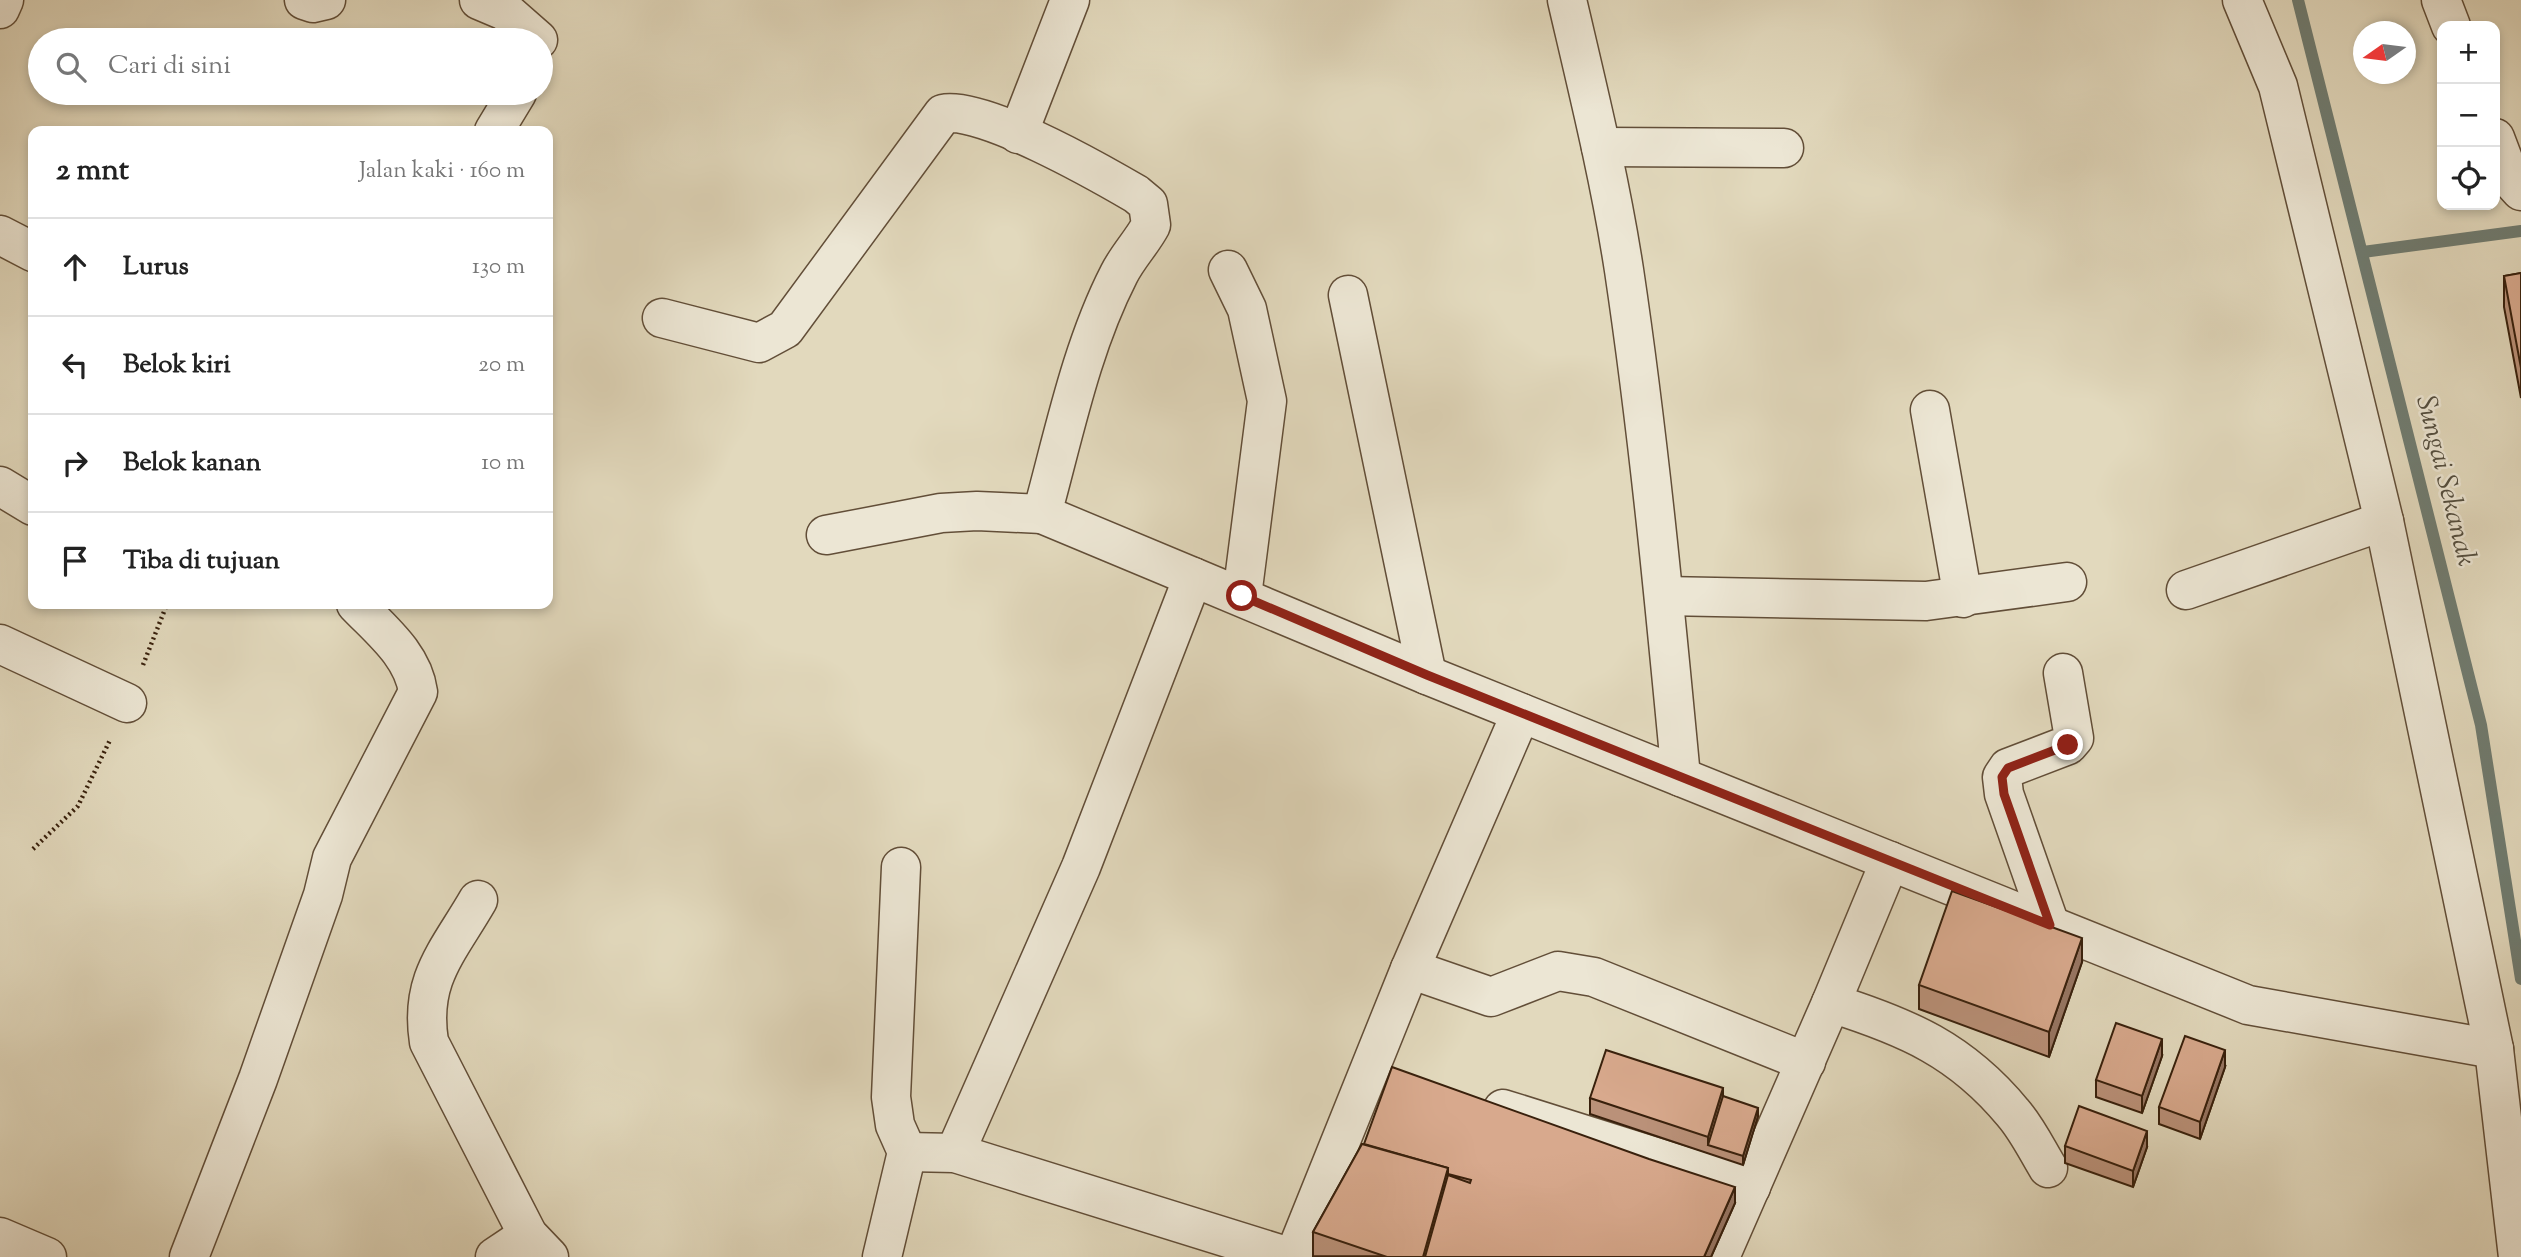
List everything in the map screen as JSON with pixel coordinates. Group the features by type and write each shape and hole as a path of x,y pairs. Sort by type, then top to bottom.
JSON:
{"street":[{"path":"0,9 4,0"},
{"path":"304,0 313,4 326,0"},
{"path":"479,0 505,11 524,28"},
{"path":"1018,134 1070,0"},
{"path":"1567,0 1601,147 1624,270 1664,596 1681,777"},
{"path":"2242,0 2278,86 2384,521 2494,1049 2518,1257"},
{"path":"2441,0 2449,21"},
{"path":"497,126 510,105"},
{"path":"662,318 759,343 785,329 943,114 960,114 1055,148 1136,194 1148,204 1151,225 1119,273 1099,322 1081,372 1042,514"},
{"path":"1601,147 1784,148"},
{"path":"2498,147 2511,180 2521,191"},
{"path":"0,235 28,249"},
{"path":"1228,270 1247,309 1267,401 1242,596"},
{"path":"1348,295 1427,675"},
{"path":"1930,410 1963,598"},
{"path":"0,486 28,503"},
{"path":"826,535 942,513 977,510 1042,514 1427,675 2248,1005 2494,1049"},
{"path":"2186,590 2384,521"},
{"path":"955,1153 1081,867 1193,577"},
{"path":"1664,596 1926,601 2067,582"},
{"path":"188,1257 263,1066 323,895 332,858 418,692 416,674 400,649 361,609"},
{"path":"0,644 127,703"},
{"path":"2050,925 2004,794 2002,777 2008,768 2068,745 2074,738 2063,673"},
{"path":"907,1152 955,1153 1291,1257 1386,1071 1410,969 1521,713"},
{"path":"1720,1257 1806,1062 1890,861"},
{"path":"882,1257 907,1152 895,1125 891,1097 901,867"},
{"path":"478,900 430,983 424,1012 429,1042 539,1246 495,1257"},
{"path":"1410,969 1491,997 1558,971 1569,970 1594,977 1806,1062"},
{"path":"1831,1003 1890,1021 1935,1042 1975,1072 2015,1115 2048,1168"},
{"path":"1464,1096 1751,1187"},
{"path":"0,1237 47,1257"}],"building":[{"path":"2521,273 2521,368 2504,276"},
{"path":"1952,891 2082,938 2049,1032 1919,985"},
{"path":"2116,1023 2162,1039 2142,1096 2096,1080"},
{"path":"2185,1036 2225,1050 2200,1122 2159,1107"},
{"path":"1606,1050 1723,1088 1708,1137 1590,1098"},
{"path":"1392,1067 1735,1187 1704,1257 1425,1257 1448,1175 1470,1183 1471,1180 1448,1174 1448,1168 1364,1144"},
{"path":"1723,1096 1758,1108 1743,1156 1708,1145"},
{"path":"2079,1106 2147,1131 2133,1171 2065,1146"},
{"path":"1362,1144 1448,1168 1423,1257 1387,1257 1313,1232"}],"waterway":[{"name":"Sungai Sekanak","path":"2298,0 2481,725 2521,979"},
{"path":"2363,252 2521,231"}],"route":[{"path":"1242,596 1427,675 2050,925 2004,794 2002,777 2008,768 2068,745"}]}
